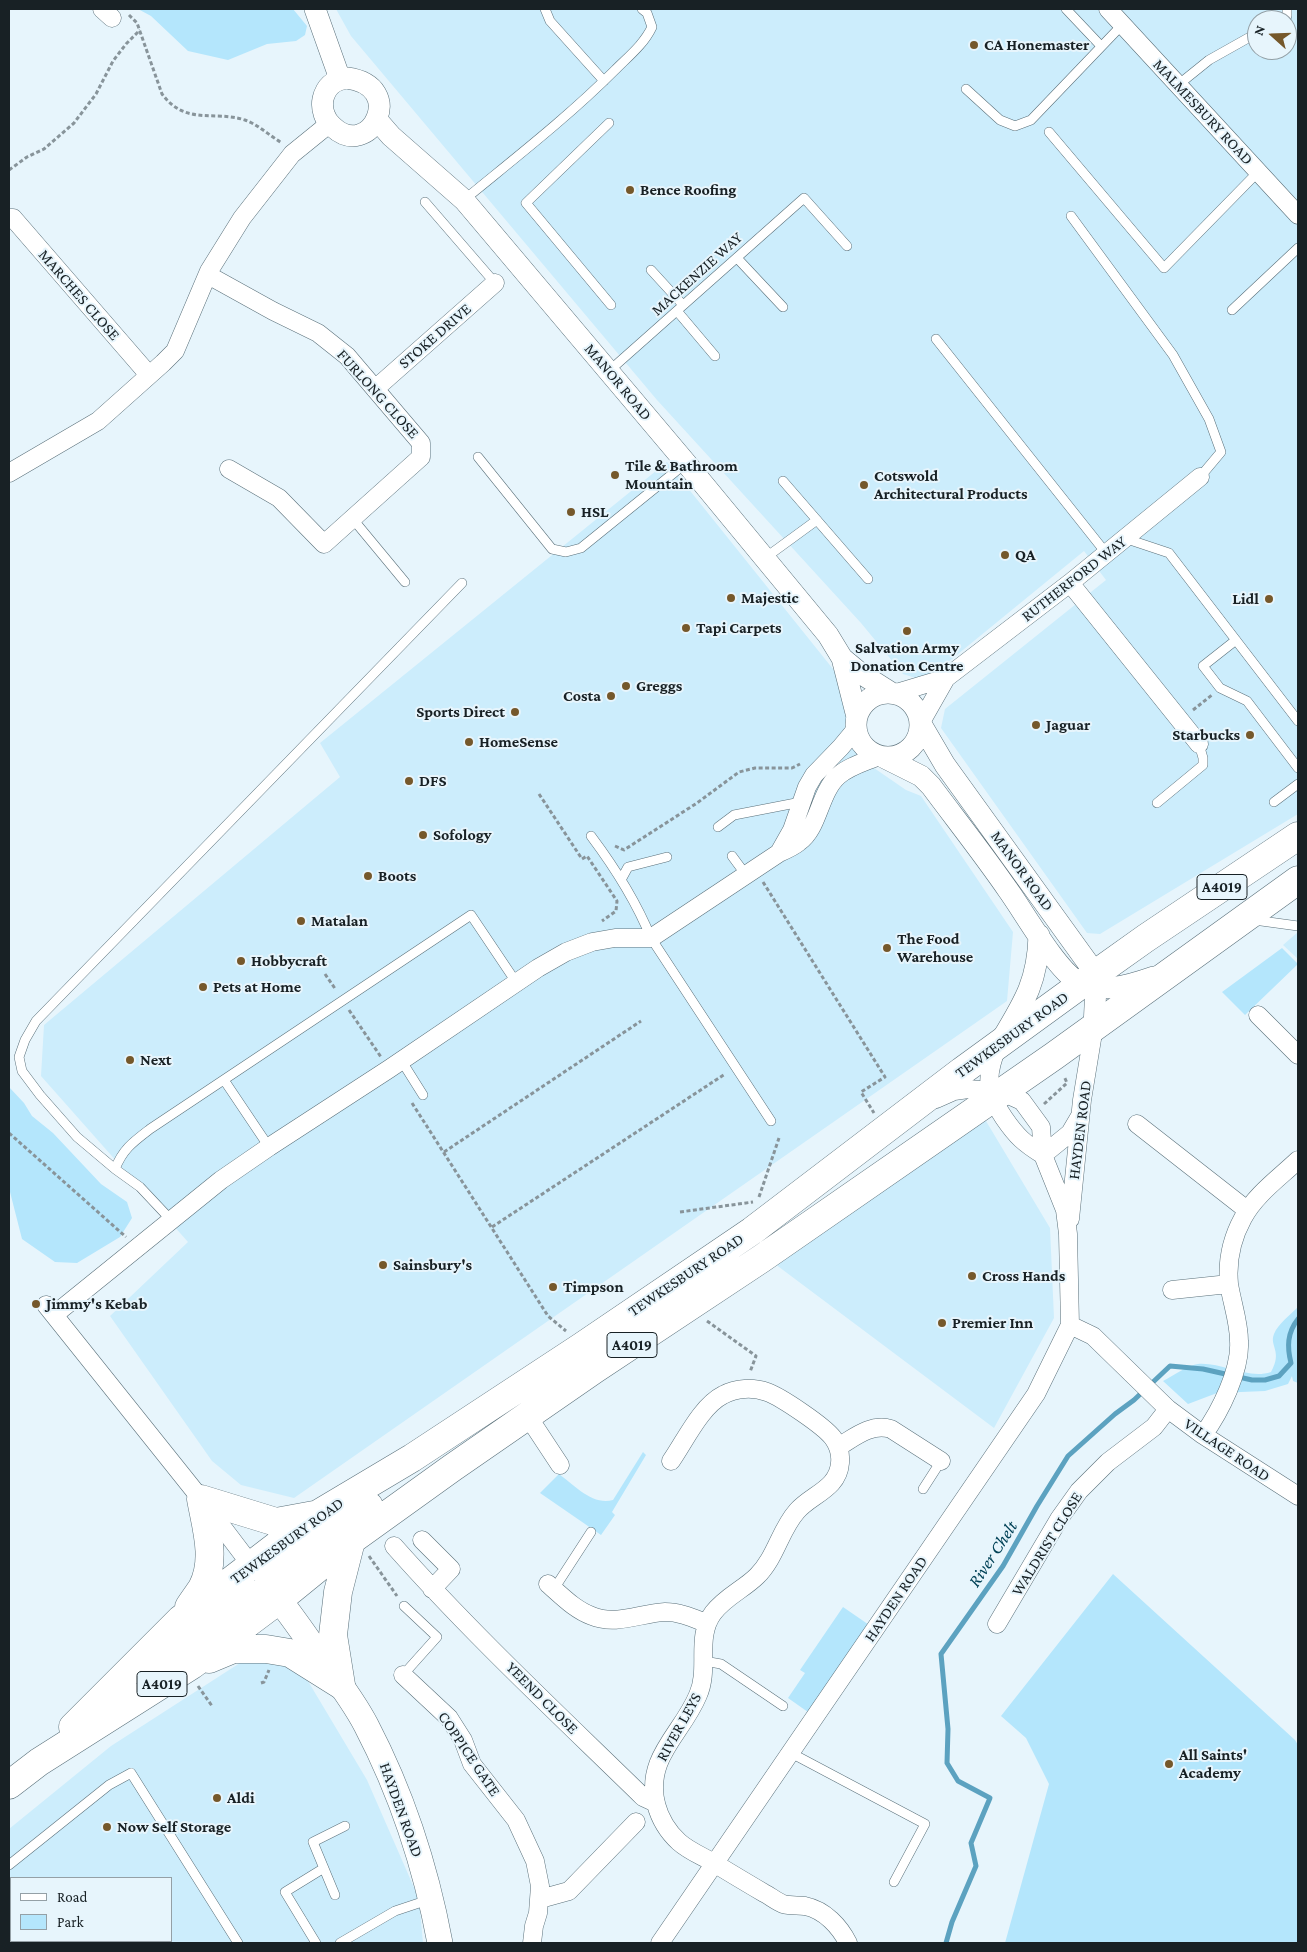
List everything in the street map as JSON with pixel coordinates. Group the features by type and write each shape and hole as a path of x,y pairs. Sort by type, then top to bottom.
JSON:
{"highway":[{"name":"TEWKESBURY ROAD","path":"39,1762 181,1619 318,1514 412,1458 581,1347 752,1231 884,1129 999,1044 1091,982 1146,938 1298,836"},
{"name":"TEWKESBURY ROAD","path":"9,1785 39,1762 192,1665 280,1599 353,1539 452,1468 527,1415 688,1308 995,1093 1094,1027 1298,880"},
{"path":"252,1566 270,1570 280,1568 324,1536 412,1478 430,1471 452,1468"},
{"path":"181,1619 203,1587 209,1567 209,1542 201,1499 276,1522 318,1514"},
{"path":"341,1685 333,1635 338,1592 353,1539"},
{"path":"107,1693 118,1693 128,1688 246,1596 252,1594 280,1599"},
{"path":"192,1665 233,1649 266,1649 290,1653 341,1685"}],"main road":[{"name":"HAYDEN ROAD","path":"252,1566 280,1599 341,1685 365,1724 384,1764 416,1848 431,1899 440,1943"}],"street":[{"path":"315,9 340,79"},
{"name":"MALMESBURY ROAD","path":"1108,9 1298,215"},
{"path":"347,78 360,82 372,90 379,103 378,120 366,131 354,135 340,132 329,124 323,110 323,102 328,87 334,81 340,79 347,78"},
{"name":"MANOR ROAD","path":"378,120 391,136 464,200 686,462 828,635 842,658 860,673 893,693"},
{"path":"9,473 98,420 175,351 208,275 242,218 292,154 329,124"},
{"name":"MARCHES CLOSE","path":"9,218 13,218 148,375"},
{"name":"FURLONG CLOSE","path":"208,275 318,333 347,356 421,443 421,457 324,544 279,498 230,469"},
{"name":"STOKE DRIVE","path":"375,389 495,283"},
{"name":"RUTHERFORD WAY","path":"893,693 946,678 1070,583 1200,477"},
{"path":"1070,583 1199,744"},
{"name":"MANOR ROAD","path":"842,658 856,723"},
{"name":"RUTHERFORD WAY","path":"921,723 946,678"},
{"path":"252,1566 50,1310 221,1180 516,982 566,952 592,942 614,938 651,938 779,853 801,842 815,819 826,791 839,775 856,765 881,757 892,758 910,750 916,742 920,733 921,723 918,712 905,697 893,693 879,694 869,698 862,706 856,723 841,747 814,775 807,787 792,830 779,853"},
{"path":"856,723 863,746 881,757"},
{"name":"MANOR ROAD","path":"881,757 916,773 931,786 1009,890 1067,974 1091,982 1090,966 945,765 921,723"},
{"path":"995,1093 990,1071 999,1044 1019,1012 1032,984 1038,960 1039,935"},
{"path":"1094,1027 1091,982 1117,989 1173,970"},
{"path":"1258,1015 1298,1055"},
{"name":"HAYDEN ROAD","path":"660,1943 1036,1394 1070,1324 1068,1234 1084,1086 1094,1027"},
{"name":"HAYDEN ROAD","path":"910,1110 954,1091 968,1089 995,1093 1022,1101 1032,1112 1041,1127 1043,1155 1064,1210 1068,1234"},
{"name":"HAYDEN ROAD","path":"995,1093 1009,1126 1023,1143 1043,1155"},
{"path":"1043,1155 1070,1133 1082,1113"},
{"path":"1137,1124 1248,1210"},
{"path":"1203,1435 1216,1418 1228,1391 1238,1356 1238,1332 1229,1284 1229,1265 1236,1233 1248,1210 1260,1195 1298,1160"},
{"path":"1172,1290 1229,1284"},
{"name":"VILLAGE ROAD","path":"1070,1324 1093,1336 1163,1405 1203,1435 1298,1496"},
{"path":"671,1461 704,1412 715,1400 734,1391 744,1389 761,1391 777,1397 830,1434 838,1448 869,1429 884,1427 891,1429 942,1461"},
{"name":"WALDRIST CLOSE","path":"997,1624 1056,1524 1074,1498 1108,1462 1154,1427 1163,1405"},
{"path":"527,1415 560,1465"},
{"name":"RIVER LEYS","path":"838,1448 841,1460 840,1469 831,1485 798,1510 790,1520 770,1560 759,1574 746,1586 720,1604 706,1623 702,1645 704,1660 703,1681 699,1694 693,1707 662,1754 657,1766 654,1790 656,1803 665,1825 680,1842 783,1904 807,1907 820,1912 838,1928 848,1943"},
{"path":"422,1540 451,1569 432,1589"},
{"name":"YEEND CLOSE","path":"394,1546 432,1589 643,1797 656,1803"},
{"path":"551,1587 584,1613 606,1620 618,1620 664,1612 680,1613 706,1623"},
{"name":"COPPICE GATE","path":"403,1675 449,1718 463,1740 472,1764 516,1820 535,1861 538,1874 540,1899 532,1943"},
{"path":"540,1899 569,1891 636,1822"}],"lane":[{"path":"545,9 550,21 604,81"},
{"path":"464,200 604,81 646,38 652,27 646,13 642,9"},
{"path":"1066,9 1101,46"},
{"path":"966,89 1000,120 1015,126 1031,120 1122,24"},
{"path":"1178,85 1210,60 1247,40"},
{"path":"609,123 526,203 611,305"},
{"path":"1049,132 1164,268 1258,172"},
{"name":"MACKENZIE WAY","path":"609,371 804,198 847,246"},
{"path":"425,202 495,283"},
{"path":"1071,216 1174,355 1209,419 1221,452 1200,477"},
{"path":"1232,310 1298,248"},
{"path":"737,258 783,307"},
{"path":"651,270 714,356"},
{"path":"936,339 1106,553"},
{"path":"478,457 552,549 566,552 581,548 686,462"},
{"path":"783,480 868,579"},
{"path":"352,518 405,582"},
{"path":"765,559 817,520"},
{"path":"1124,538 1169,554 1298,721"},
{"path":"170,1220 140,1187 76,1137 40,1095 22,1071 19,1057 25,1040 36,1021 462,583"},
{"path":"1236,640 1203,666 1220,688 1247,701 1298,768"},
{"path":"1157,803 1203,765 1199,744"},
{"path":"1274,802 1298,784"},
{"path":"718,827 734,815 801,802"},
{"path":"591,836 622,878 651,938 771,1121"},
{"path":"732,856 751,872"},
{"path":"622,878 628,867 667,857"},
{"path":"115,1169 121,1155 128,1146 150,1129 471,915 516,982"},
{"path":"1244,919 1298,926"},
{"path":"395,1064 423,1095"},
{"path":"224,1080 269,1147"},
{"path":"923,1489 942,1461"},
{"path":"551,1587 591,1532"},
{"path":"403,1675 437,1637 404,1606"},
{"path":"704,1660 721,1664 783,1706"},
{"path":"791,1752 925,1824 894,1882"},
{"path":"9,1865 110,1785 131,1773 238,1943"},
{"path":"335,1895 313,1842 345,1826"},
{"path":"316,1943 285,1892 324,1868"},
{"path":"340,1943 395,1911 431,1899"}],"path":[{"path":"112,12 137,23 162,94 170,104 191,115 200,117 220,116 246,120 284,144 292,154"},
{"path":"9,170 27,157 44,149 74,124 96,94 113,61 140,30"},
{"path":"1180,720 1220,688"},
{"path":"602,850 610,844 624,850 697,803 739,772 755,768 792,768 804,761"},
{"path":"540,794 582,859 587,856 617,901 614,915 598,923"},
{"path":"751,872 885,1077 861,1092 884,1129"},
{"path":"324,974 343,1001 395,1064"},
{"path":"444,1152 641,1021"},
{"path":"492,1227 736,1067"},
{"path":"1041,1107 1067,1082 1061,1068"},
{"path":"407,1096 548,1316 575,1338 581,1347"},
{"path":"9,1132 128,1239"},
{"path":"680,1212 758,1201 779,1138"},
{"path":"688,1308 756,1356 744,1389"},
{"path":"353,1539 404,1606"}],"shaded area":[{"path":"336,9 1298,9 1298,814 1100,934 1087,933 941,728 945,709 1106,580 1084,551 925,681 903,674 861,623 657,400 351,36"},
{"path":"667,462 837,674 846,717 858,757 906,790 921,796 1013,932 1007,1001 294,1498 241,1485 212,1461 110,1316 188,1242 41,1076 44,1025 340,777 320,743"},
{"path":"1298,932 1298,959 1283,945"},
{"path":"983,1116 1050,1228 1054,1318 994,1428 775,1264"},
{"path":"257,1652 302,1671 367,1780 419,1899 423,1943 50,1943 172,1942 172,1877 10,1877 10,1900 9,1899 9,1829 111,1746"}],"green space":[{"path":"138,9 293,9 307,26 305,35 296,41 267,44 228,60 188,51 151,16"},
{"path":"1282,948 1298,964 1245,1015 1222,992"},
{"path":"9,1087 24,1103 32,1116 53,1133 101,1184 127,1202 132,1218 120,1237 77,1263 55,1262 22,1239 9,1188"},
{"path":"1298,1307 1298,1383 1293,1381 1292,1376 1288,1384 1265,1391 1217,1393 1188,1404 1163,1381 1185,1368 1198,1364 1207,1364 1253,1374 1271,1372 1276,1359 1273,1342 1274,1334 1281,1323"},
{"path":"643,1452 646,1455 612,1512 615,1515 601,1535 540,1493 559,1474 577,1489 591,1497 598,1500 613,1500"},
{"name":"All Saints' Academy","path":"1113,1574 1295,1740 1298,1745 1298,1943 1005,1943 1049,1784 1026,1738 1001,1716"},
{"path":"843,1607 875,1629 815,1717 788,1698 805,1673 800,1670"}],"waterway":[{"name":"River Chelt","path":"946,1943 952,1922 976,1866 971,1843 990,1798 958,1781 947,1763 948,1729 941,1654 1003,1566 1068,1456 1115,1414 1134,1400 1170,1366 1203,1369 1252,1380 1265,1380 1279,1376 1291,1363 1289,1340 1294,1324 1298,1319"}],"place":[{"name":"CA Honemaster","path":"974,45"},
{"name":"Bence Roofing","path":"630,190"},
{"name":"Tile & Bathroom Mountain","path":"615,475"},
{"name":"Cotswold Architectural Products","path":"864,485"},
{"name":"HSL","path":"571,512"},
{"name":"QA","path":"1005,555"},
{"name":"Majestic","path":"731,598"},
{"name":"Lidl","path":"1269,599"},
{"name":"Tapi Carpets","path":"686,628"},
{"name":"Salvation Army Donation Centre","path":"907,631"},
{"name":"Greggs","path":"626,686"},
{"name":"Costa","path":"611,696"},
{"name":"Sports Direct","path":"515,712"},
{"name":"Jaguar","path":"1036,725"},
{"name":"Starbucks","path":"1250,735"},
{"name":"HomeSense","path":"469,742"},
{"name":"DFS","path":"409,781"},
{"name":"Sofology","path":"423,835"},
{"name":"Boots","path":"368,876"},
{"name":"Matalan","path":"301,921"},
{"name":"The Food Warehouse","path":"887,948"},
{"name":"Hobbycraft","path":"241,961"},
{"name":"Pets at Home","path":"203,987"},
{"name":"Next","path":"130,1060"},
{"name":"Sainsbury's","path":"383,1265"},
{"name":"Cross Hands","path":"972,1276"},
{"name":"Timpson","path":"553,1287"},
{"name":"Jimmy's Kebab","path":"36,1304"},
{"name":"Premier Inn","path":"942,1323"},
{"name":"All Saints' Academy","path":"1169,1764"},
{"name":"Aldi","path":"217,1798"},
{"name":"Now Self Storage","path":"107,1827"}]}
